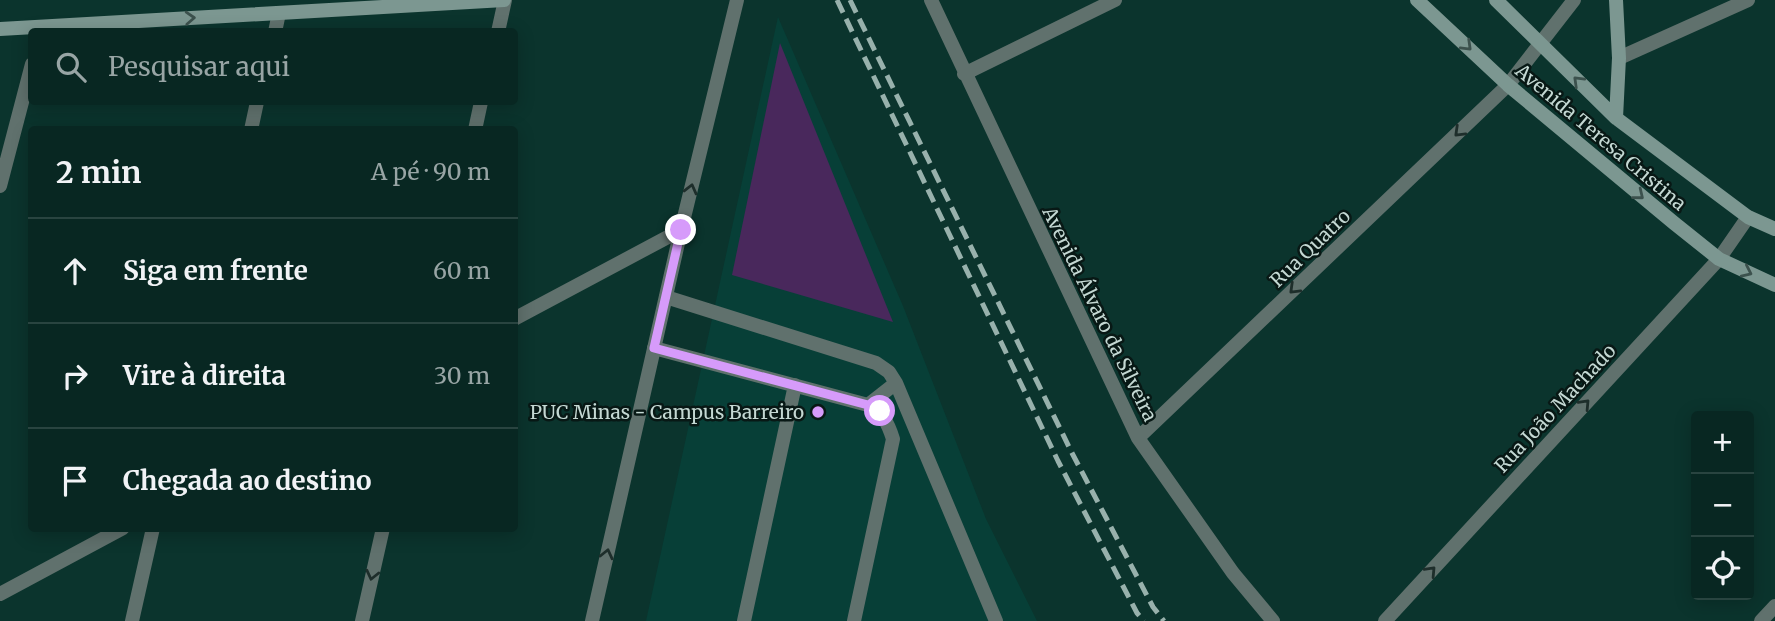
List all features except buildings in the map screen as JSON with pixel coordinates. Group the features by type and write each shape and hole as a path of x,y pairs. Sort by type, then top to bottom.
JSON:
{"main road":[{"path":"56,28 505,0"},
{"name":"Avenida Teresa Cristina","path":"1417,0 1508,85 1719,259 1775,285"},
{"name":"Avenida Teresa Cristina","path":"1496,0 1616,118 1748,217 1775,229"},
{"path":"1616,0 1619,58 1616,118"},
{"path":"0,29 28,29"}],"street":[{"path":"499,28 505,0"},
{"path":"592,621 681,230 737,0"},
{"name":"Avenida Álvaro da Silveira","path":"931,0 1138,438 1233,573 1273,621"},
{"path":"964,74 1115,0"},
{"name":"Rua Quatro","path":"1138,438 1508,85 1574,0"},
{"path":"1619,58 1748,0"},
{"path":"276,28 279,13"},
{"path":"0,186 28,79"},
{"path":"252,126 256,105"},
{"path":"476,126 480,105"},
{"name":"Rua João Machado","path":"1385,621 1719,259 1748,217"},
{"path":"518,317 681,230"},
{"path":"666,297 876,363 889,372 897,383 996,621"},
{"path":"654,348 868,405 880,411 889,424 893,439 854,621"},
{"path":"868,405 897,383"},
{"path":"744,621 795,385"},
{"path":"0,594 116,532"},
{"path":"132,621 152,532"},
{"path":"362,621 382,532"},
{"path":"1761,621 1775,606"}],"shaded area":[{"name":"PUC Minas - Campus Barreiro","path":"778,17 903,306 986,519 1037,621 646,621"},
{"path":"780,43 893,322 732,275"}],"railway":[{"path":"837,0 1058,461 1137,613 1144,621"},
{"path":"850,0 1072,453 1153,607 1164,621"}],"place":[{"name":"PUC Minas - Campus Barreiro","path":"818,412"}],"route":[{"path":"681,230 654,348 868,405 880,411"}]}
